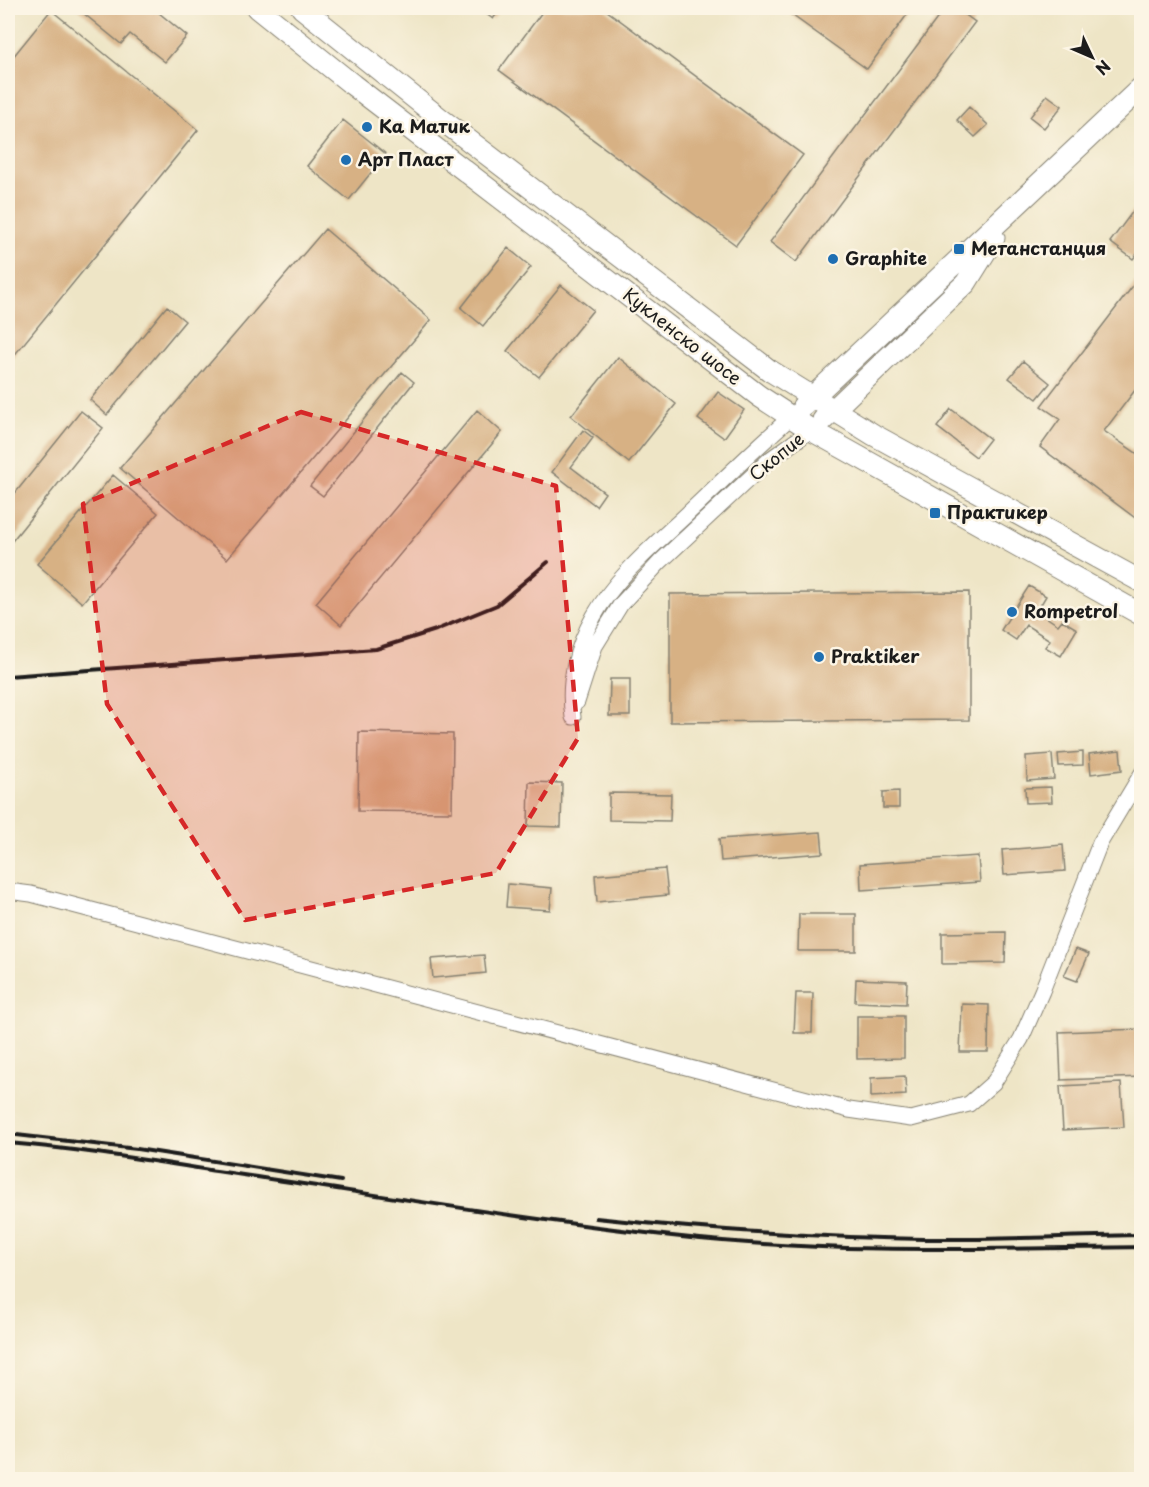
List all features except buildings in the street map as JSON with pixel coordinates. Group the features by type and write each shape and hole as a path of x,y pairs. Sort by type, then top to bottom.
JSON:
{"main road":[{"name":"Кукленско шосе","path":"257,8 353,85 743,384 791,417 1142,615"},
{"name":"Кукленско шосе","path":"302,8 451,127 769,370 833,410 1142,582"},
{"name":"Скопие","path":"791,417 1142,87"},
{"name":"Скопие","path":"811,430 966,283 1008,214"}],"street":[{"path":"675,549 664,535 791,417"},
{"name":"Скопие","path":"664,535 610,593 595,615 577,658 571,686 573,717 589,662 607,624 621,604 769,460 811,430"},
{"path":"8,891 31,894 849,1110 911,1119 969,1104 994,1082 1021,1039 1100,843 1142,773"}],"highlighted area":[{"path":"301,412 556,486 578,738 496,873 245,920 107,704 83,504"}],"railway":[{"path":"8,676 376,649 436,630 497,605 548,562"},
{"path":"8,1134 137,1149 341,1181"},
{"path":"8,1143 116,1156 560,1222 731,1242 907,1249 1142,1247"},
{"path":"596,1218 800,1235 882,1238 978,1239 1142,1235"}],"place":[{"name":"Ка Матик","path":"367,127"},
{"name":"Арт Пласт","path":"346,160"},
{"name":"Метанстанция","path":"959,249"},
{"name":"Graphite","path":"833,259"},
{"name":"Практикер","path":"935,513"},
{"name":"Rompetrol","path":"1012,612"},
{"name":"Praktiker","path":"819,657"}]}
